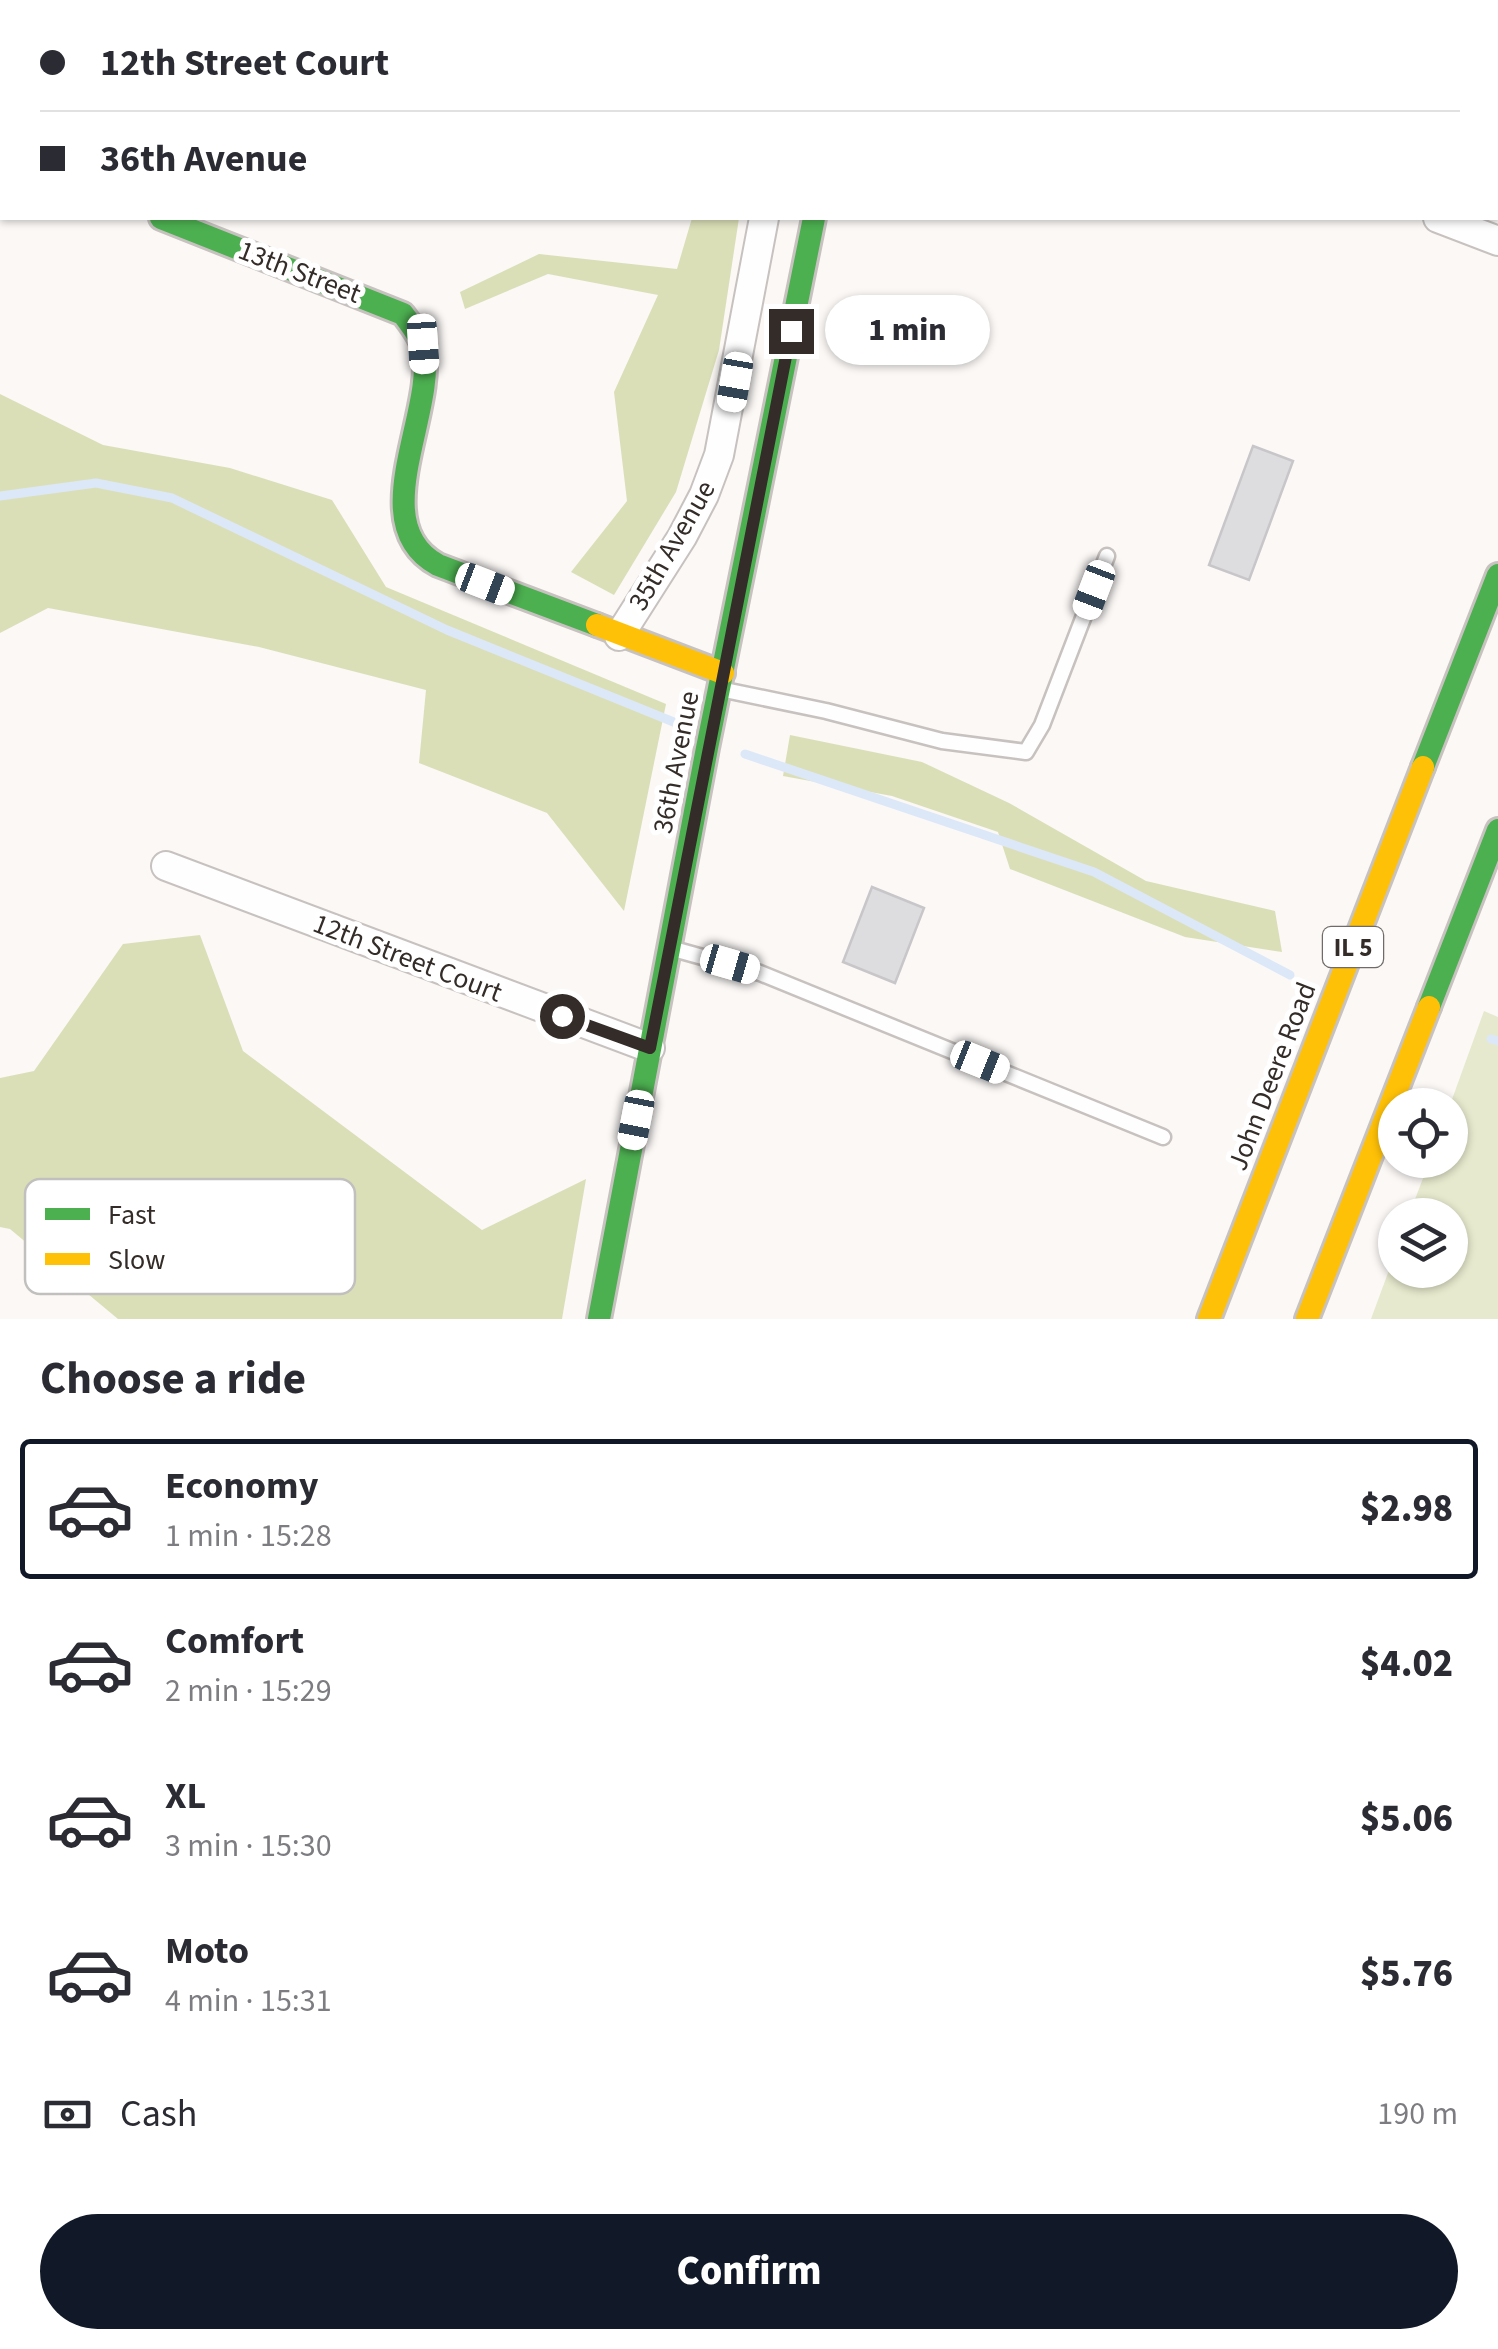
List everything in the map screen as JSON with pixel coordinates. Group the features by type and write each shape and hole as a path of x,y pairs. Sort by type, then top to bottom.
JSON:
{"main road":[{"name":"13th Street","path":"166,220 403,314 423,344 424,366 403,499 404,523 425,557 722,681"},
{"name":"36th Avenue","path":"599,1319 814,220"},
{"name":"John Deere Road","path":"1209,1319 1498,575"},
{"path":"1306,1319 1498,830"}],"street":[{"name":"35th Avenue","path":"619,636 682,537 719,455 764,220"},
{"path":"1443,220 1498,240"},
{"name":"12th Street Court","path":"166,866 650,1048"}],"lane":[{"path":"722,681 942,741 1026,752 1042,725 1107,556"},
{"path":"670,948 760,973 1163,1137"}],"green space":[{"path":"691,220 739,220 719,350 676,492 614,595 571,572 627,501 614,392 658,295 548,274 465,309 460,292 539,254 677,269"},
{"path":"0,394 103,445 230,468 332,500 386,587 666,704 624,911 547,813 419,763 426,690 259,647 48,608 0,633"},
{"path":"790,735 922,762 1009,803 1146,881 1275,911 1282,952 1185,937 1010,869 998,832 892,796 783,776"},
{"path":"200,935 243,1051 482,1230 586,1179 562,1319 118,1319 88,1294 355,1294 355,1179 25,1179 25,1242 10,1229 0,1227 0,1078 34,1071 123,944"},
{"path":"1484,1011 1498,1017 1498,1319 1371,1319 1382,1288 1468,1288 1468,1198 1415,1198 1423,1178 1468,1178 1468,1088 1456,1088"}],"building":[{"path":"1253,446 1293,461 1249,580 1209,565"},
{"path":"872,887 924,908 895,983 843,962"}],"waterway":[{"path":"0,496 96,483 172,498 447,630 681,725"},
{"path":"745,754 1094,872 1290,975"},
{"path":"1491,1039 1498,1041"}],"traffic: fast":[{"path":"166,220 403,314 422,343 425,373 404,495 406,522 416,546 438,565 597,625"},
{"path":"599,1319 707,748 814,220"},
{"path":"1423,767 1498,575"},
{"path":"1429,1007 1498,830"}],"traffic: slow":[{"path":"597,625 723,673"},
{"path":"1209,1319 1423,767"},
{"path":"1307,1319 1429,1007"}],"route":[{"path":"562,1016 650,1048 791,331"}]}
